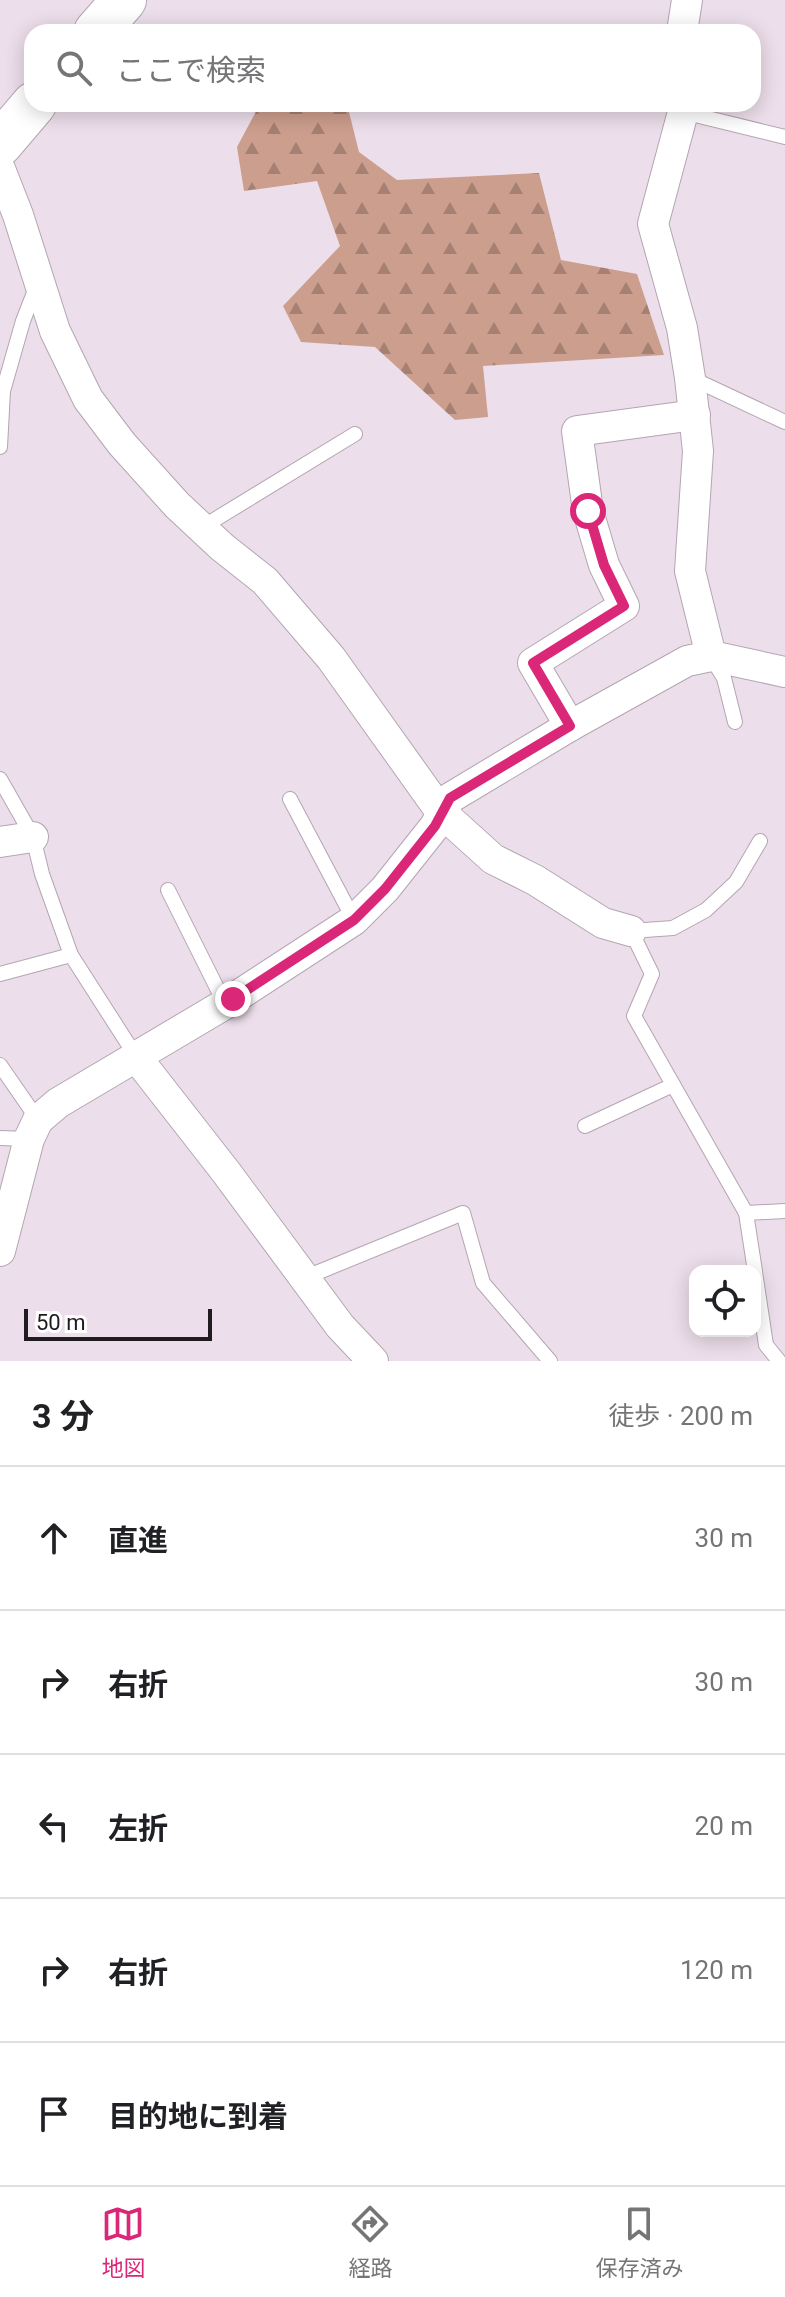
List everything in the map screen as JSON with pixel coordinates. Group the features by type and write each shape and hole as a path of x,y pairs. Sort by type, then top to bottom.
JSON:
{"main road":[{"path":"103,24 124,0"},
{"path":"0,144 27,112"}],"street":[{"path":"683,24 687,0"},
{"path":"681,112 653,224 682,328 695,415 698,451 690,571 711,656"},
{"path":"0,169 55,331 88,399 122,444 201,528 265,581 331,658 441,812 493,859 535,880 603,923 631,931"},
{"path":"570,726 533,663 624,606 604,565 588,511 577,431 695,415"},
{"path":"0,1251 22,1132 58,1103 225,1004 354,920 385,889 435,826 450,798 687,661 711,656 785,672"},
{"path":"0,842 33,837"},
{"path":"137,1058 340,1326 373,1361"}],"lane":[{"path":"696,112 785,137"},
{"path":"0,447 3,391 23,321 39,281"},
{"path":"690,378 785,422"},
{"path":"201,528 355,434"},
{"path":"711,656 724,678 735,722"},
{"path":"0,779 33,837 42,874 71,955 137,1058"},
{"path":"290,799 354,920"},
{"path":"754,1265 746,1213 634,1016 652,974 631,931 673,928 706,910 736,882 760,841"},
{"path":"168,890 225,1004"},
{"path":"0,974 71,955"},
{"path":"0,1065 22,1132"},
{"path":"585,1126 673,1085"},
{"path":"746,1213 785,1211"},
{"path":"304,1278 463,1213 483,1283 550,1361"},
{"path":"761,1311 766,1345 779,1361"}],"green space":[{"path":"256,112 349,112 359,152 397,180 539,173 561,260 637,274 664,355 483,366 488,417 455,420 375,347 301,342 283,306 340,246 317,181 244,191 237,147"}],"route":[{"path":"233,999 354,920 385,889 435,826 450,798 570,726 533,663 624,606 604,565 588,511"}]}
